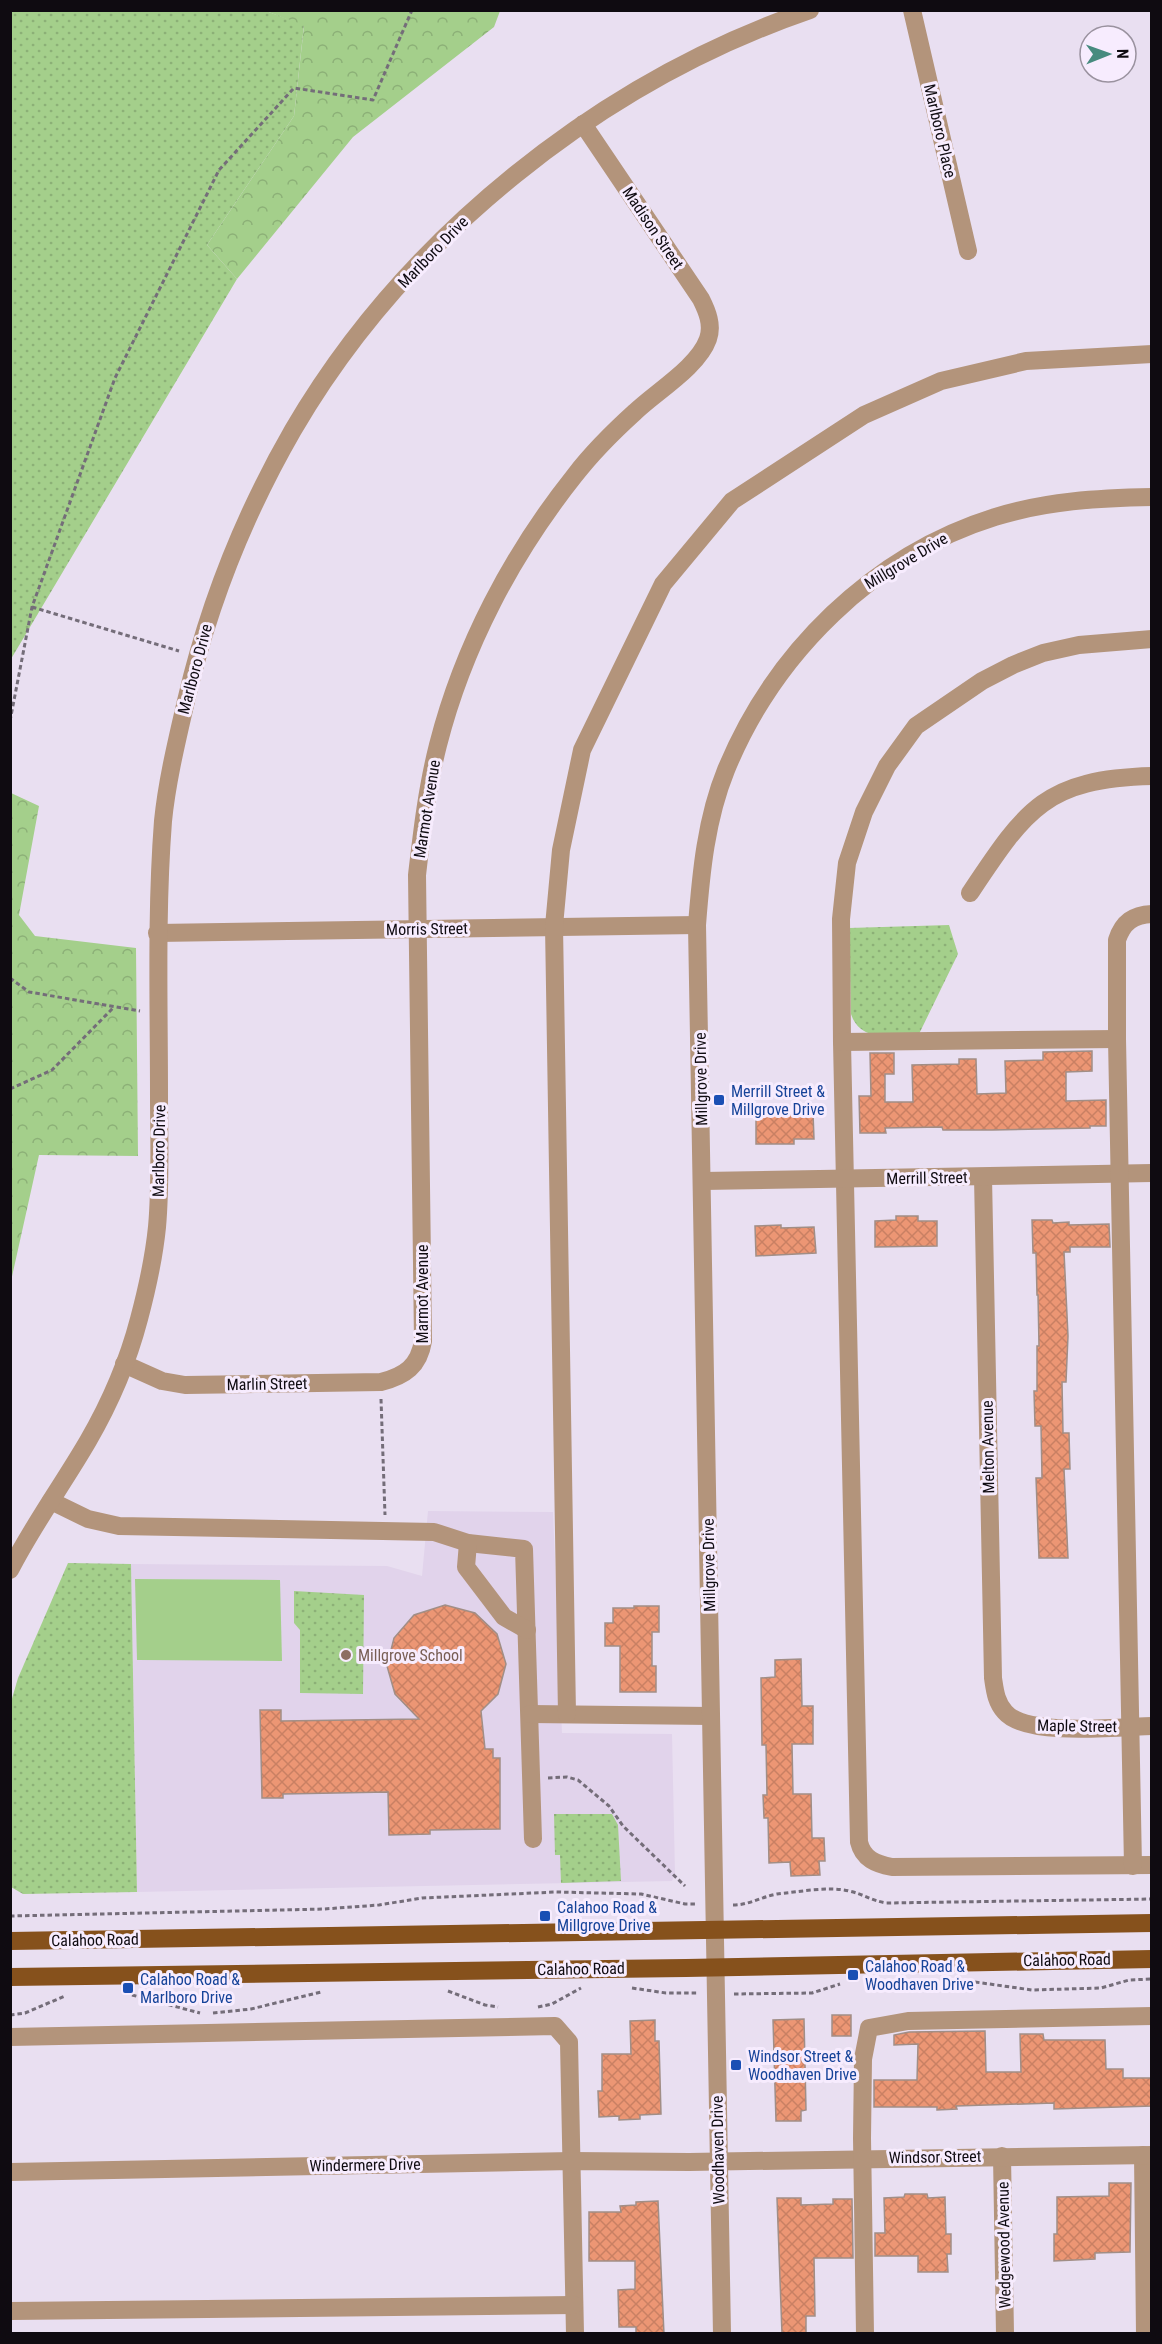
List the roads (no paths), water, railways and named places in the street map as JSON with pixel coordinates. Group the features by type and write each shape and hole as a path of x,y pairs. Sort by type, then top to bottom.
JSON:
{"main road":[{"name":"Calahoo Road","path":"10,1941 714,1932 1152,1923"},
{"name":"Calahoo Road","path":"10,1977 1152,1959"}],"street":[{"name":"Marlboro Drive","path":"10,1570 90,1437 112,1393 139,1322 157,1228 159,1173 158,933 164,813 178,736 197,655 224,574 258,495 294,428 344,352 396,290 457,226 514,175 583,124 645,86 709,52 768,25 810,10"},
{"name":"Marlboro Place","path":"912,10 969,251"},
{"name":"Madison Street","path":"583,124 702,300 709,315 709,337"},
{"name":"Marmot Avenue","path":"411,1368 421,1356 423,1341 417,875 423,814 437,746 476,634 507,575 538,524 576,473 634,412 691,364 702,351 709,337"},
{"path":"567,1714 554,926 561,850 582,750 663,584 732,501 864,415 941,381 1026,361 1152,354"},
{"name":"Millgrove Drive","path":"714,1932 697,925 705,845 714,807 726,771 746,728 770,687 806,640 849,598 882,573 955,532 994,517 1074,500 1152,497"},
{"path":"1152,639 1079,645 1043,653 982,681 916,726 888,766 864,812 847,863 842,919 842,1042 859,1842 861,1850 868,1859 892,1868 1142,1865 1130,1727 1117,940 1126,922 1134,916 1152,914"},
{"path":"970,893 1008,836 1029,814 1047,800 1085,783 1110,778 1152,776"},
{"name":"Morris Street","path":"158,933 697,925"},
{"path":"842,1042 1117,1038"},
{"name":"Merrill Street","path":"703,1181 1152,1173"},
{"name":"Melton Avenue","path":"983,1177 993,1678 997,1699 1006,1714"},
{"name":"Marlin Street","path":"124,1364 162,1381 185,1385 381,1382 397,1378 411,1368"},
{"path":"51,1501 88,1519 119,1526 434,1532 468,1543 525,1549 533,1839"},
{"path":"468,1543 466,1567 504,1617 527,1630"},
{"path":"530,1714 711,1716"},
{"name":"Maple Street","path":"1006,1714 1023,1724 1043,1728 1152,1726"},
{"name":"Woodhaven Drive","path":"714,1932 722,2334"},
{"path":"865,2334 864,2059 869,2028 908,2021 1152,2016"},
{"path":"10,2037 555,2026 570,2043 574,2334"},
{"path":"1145,2334 1147,2155"},
{"name":"Windsor Street","path":"718,2161 1147,2155"},
{"name":"Wedgewood Avenue","path":"1002,2156 1005,2334"},
{"name":"Windermere Drive","path":"10,2172 572,2161 718,2161"},
{"path":"10,2311 574,2305"}],"place":[{"name":"Merrill Street & Millgrove Drive","path":"719,1100"},
{"name":"Millgrove School","path":"346,1655"},
{"name":"Calahoo Road & Millgrove Drive","path":"545,1916"},
{"name":"Calahoo Road & Woodhaven Drive","path":"853,1975"},
{"name":"Calahoo Road & Marlboro Drive","path":"128,1988"},
{"name":"Windsor Street & Woodhaven Drive","path":"736,2065"}]}
